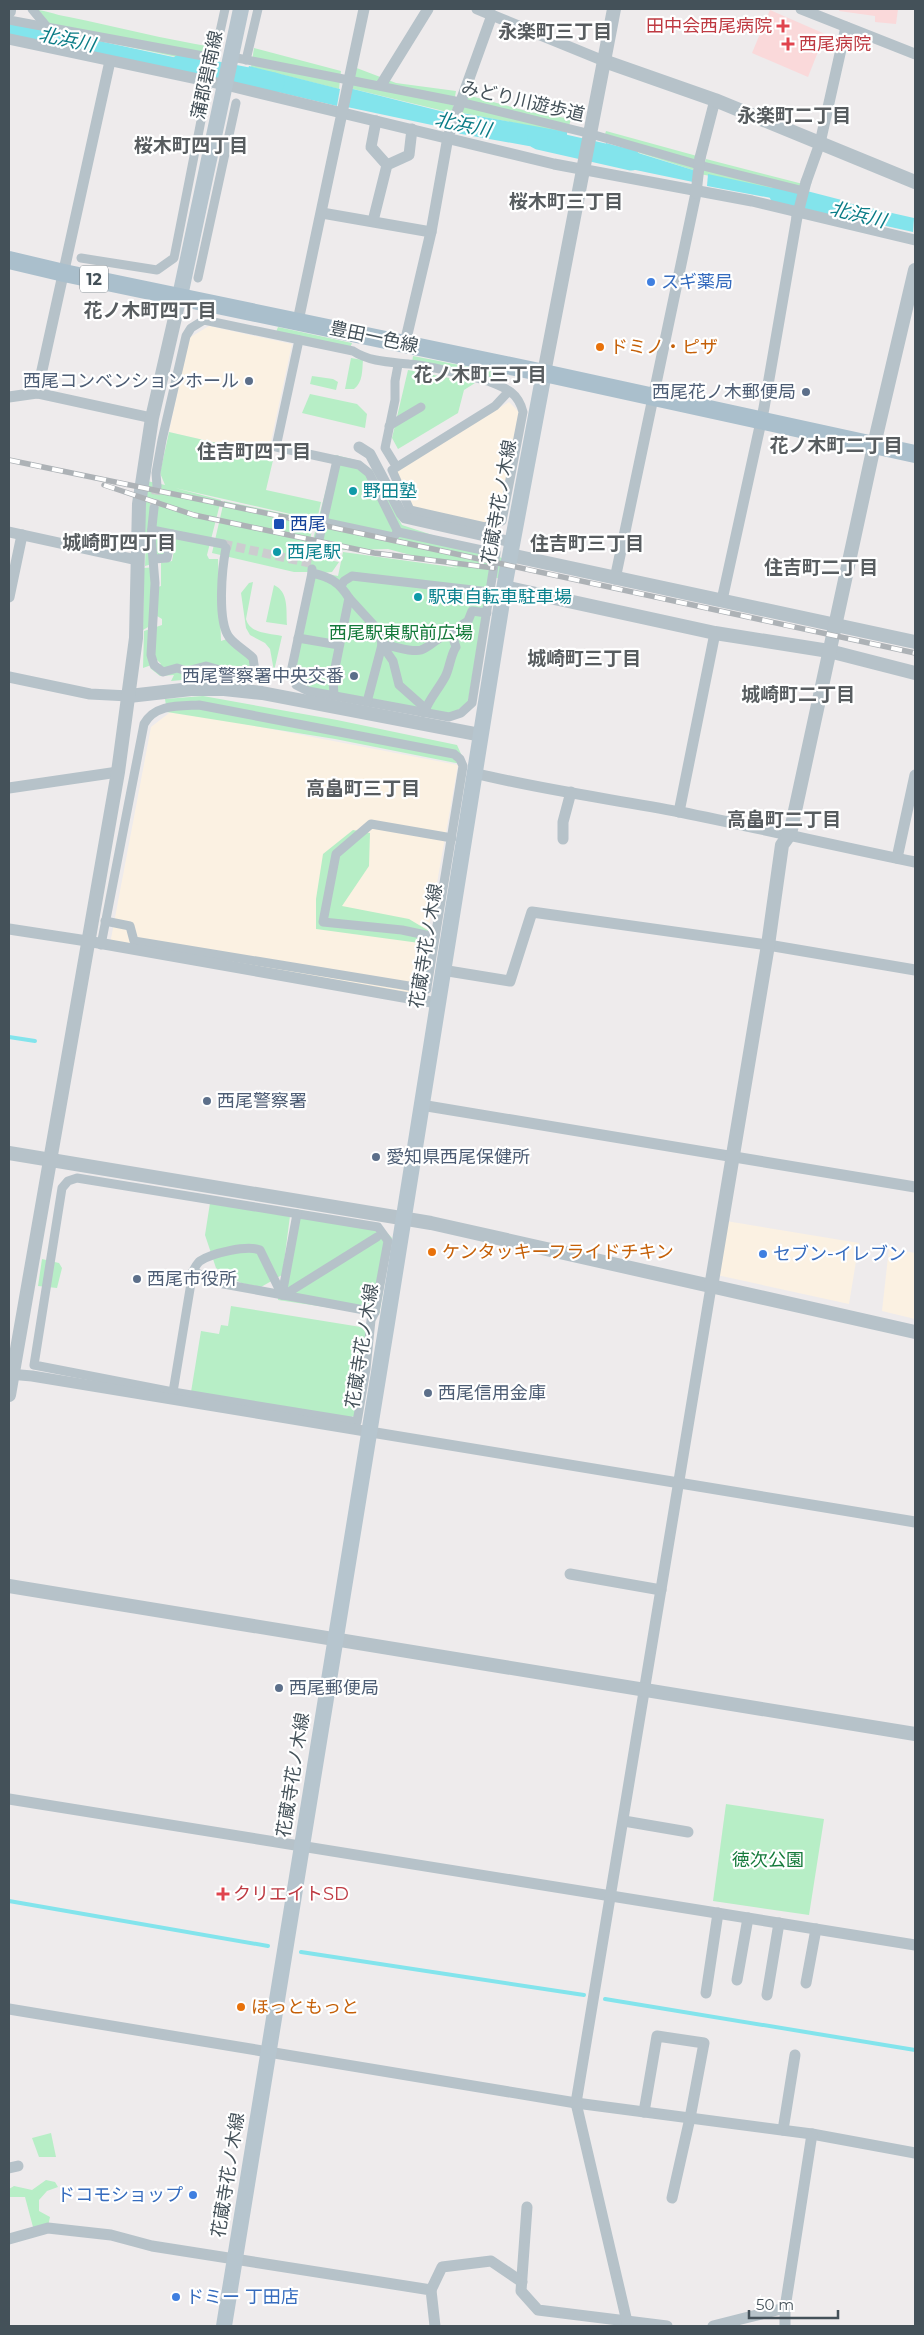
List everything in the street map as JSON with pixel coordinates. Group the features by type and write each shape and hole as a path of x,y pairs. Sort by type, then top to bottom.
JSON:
{"main road":[{"name":"蒲郡碧南線","path":"180,296 226,81 241,59 241,9"},
{"name":"豊田一色線","path":"9,260 405,343 915,454"},
{"name":"花蔵寺花ノ木線","path":"224,2326 336,1641 480,735 497,590 511,548 544,373"}],"street":[{"path":"32,9 47,27"},
{"path":"9,20 214,58 225,9"},
{"path":"241,59 258,9"},
{"path":"298,321 364,9"},
{"path":"381,85 428,9"},
{"path":"477,9 604,61 715,100 915,182"},
{"path":"544,373 614,9"},
{"path":"809,10 846,27 915,54"},
{"path":"405,343 431,232 448,136 492,15"},
{"path":"722,600 761,422 797,217 820,142 846,27"},
{"path":"9,39 209,81 226,81 343,114 412,130 448,136 554,164 584,164 752,201 915,240"},
{"name":"みどり川遊歩道","path":"241,59 460,102 700,162 805,186"},
{"path":"37,393 110,61"},
{"path":"81,258 157,270 174,258 209,81"},
{"path":"615,578 696,193 700,162 715,100"},
{"path":"198,278 236,103"},
{"path":"376,121 371,147 387,165"},
{"path":"387,165 409,155 412,130"},
{"path":"373,221 387,165"},
{"path":"322,213 431,232"},
{"path":"627,2324 576,2103 612,1896 680,1469 768,945 782,845 790,834 874,445 915,270"},
{"path":"9,1395 10,1374 130,696 136,638 139,504 152,418 180,296"},
{"path":"157,486 156,473 162,440 186,336 198,322 209,320 354,351 362,357 398,365 408,364 488,381 509,391 520,400 523,412 502,521 485,527 410,510 392,474 392,470 495,406 509,391"},
{"path":"299,340 276,447 360,465 369,473 398,532"},
{"path":"396,466 385,448 395,400 395,381 398,365"},
{"path":"9,397 37,393 152,418"},
{"path":"389,426 421,407"},
{"path":"359,447 370,454 405,518 615,578 915,642"},
{"path":"316,553 338,460"},
{"path":"152,530 225,546 222,574 224,627 232,640 253,658 257,672 227,672 206,666 187,671 178,668 163,672 154,665 150,655 154,621 152,530 154,508"},
{"path":"323,522 393,537 398,532"},
{"path":"9,532 137,560"},
{"path":"398,532 496,553 497,590 487,612 472,704 461,713 449,718 425,711 308,691 294,684 291,672 312,571 330,577 341,586 349,598 377,629 382,645 393,661 399,685 411,694 425,711"},
{"path":"154,559 168,558 172,534"},
{"path":"9,597 22,535"},
{"path":"341,586 344,581 352,576 497,590 715,632 829,651 915,673"},
{"path":"334,696 333,678 349,598"},
{"path":"452,635 460,626 468,622 472,611 487,612"},
{"path":"679,812 715,632"},
{"path":"382,645 393,645 417,651 423,650 445,634 452,635"},
{"path":"425,711 446,676 451,655 456,646 452,635"},
{"path":"298,638 340,645"},
{"path":"367,702 382,645"},
{"path":"9,677 90,694 130,696 191,689 224,689 262,694 480,735"},
{"path":"101,945 105,921 144,724 155,712 166,707 199,705 226,709 454,754 460,759 463,766 427,988 134,941 130,926 105,921"},
{"path":"9,788 118,772"},
{"path":"474,773 513,783 571,792 790,834 915,862"},
{"path":"897,858 915,775"},
{"path":"563,839 563,822 571,792"},
{"path":"435,937 402,930 323,922 336,854 372,824 452,838"},
{"path":"442,970 510,981 532,912 768,945 915,970"},
{"path":"9,929 437,1003"},
{"path":"421,1105 915,1187"},
{"path":"9,1154 402,1218 915,1332"},
{"path":"77,1178 297,1214 378,1227 388,1241 375,1312 371,1320 366,1369 357,1422 173,1392 34,1365 62,1188 68,1181 77,1178"},
{"path":"283,1295 297,1214"},
{"path":"283,1295 377,1237"},
{"path":"173,1392 193,1271 199,1262 239,1248 260,1250 283,1295"},
{"path":"193,1271 218,1283 375,1312"},
{"path":"10,1374 915,1522"},
{"path":"570,1574 661,1590"},
{"path":"9,1586 644,1692 915,1734"},
{"path":"9,1799 915,1946"},
{"path":"624,1821 688,1832"},
{"path":"706,1993 718,1913"},
{"path":"737,1980 748,1918"},
{"path":"767,1995 779,1923"},
{"path":"806,1983 816,1929"},
{"path":"9,2009 576,2103 812,2134 915,2153"},
{"path":"644,2112 657,2036 704,2043 672,2198"},
{"path":"783,2130 795,2055"},
{"path":"785,2326 785,2308 812,2134"},
{"path":"526,2207 521,2291 538,2310 627,2324 667,2326"},
{"path":"9,2239 48,2228 111,2236 152,2246 431,2290"},
{"path":"435,2326 431,2290 442,2267 491,2262 522,2282"},
{"path":"713,2326 785,2308"}],"shaded area":[{"path":"840,9 898,9 896,24 875,22 875,16 839,11"},
{"name":"西尾病院","path":"770,10 825,34 808,77 752,53"},
{"path":"209,326 292,344 268,455 169,432 189,338"},
{"path":"509,402 519,412 498,520 486,524 414,509 394,472"},
{"path":"173,710 458,765 417,995 110,944 151,727"},
{"path":"726,1221 859,1243 849,1304 717,1275"},
{"path":"889,1248 915,1253 915,1319 882,1311"}],"green space":[{"path":"28,9 212,47 210,64 59,32 40,23"},
{"path":"254,48 341,71 339,89 251,67"},
{"path":"354,67 396,83 456,91 452,113 349,88"},
{"path":"467,95 530,112 571,119 567,133 463,113 460,111"},
{"path":"606,131 697,156 693,170 603,141"},
{"path":"706,159 803,184 800,194 700,174"},
{"path":"278,327 352,343 350,348 276,332"},
{"path":"413,356 506,374 502,382 412,363"},
{"path":"351,358 363,360 362,376 354,389 345,389"},
{"path":"408,370 475,383 464,390 458,413 398,449 392,438"},
{"path":"312,376 333,379 338,382 336,390 310,384"},
{"path":"310,394 357,404 367,414 365,428 302,413"},
{"path":"169,432 274,456 266,490 321,502 317,520 175,488 221,500 207,555 209,559 218,559 221,641 227,639 252,658 250,678 247,681 204,678 171,681 174,675 160,676 150,668 161,664 157,660 157,663 143,668 144,631 162,625 162,619 157,616 158,587 161,586 161,563 172,561 176,539 170,559 145,566 146,534 159,536 144,532 147,481 165,485 160,473"},
{"name":"西尾駅東駅前広場","path":"335,455 360,461 372,470 402,525 505,559 501,579 489,576 468,702 451,715 310,689 298,682 294,673 315,572 294,572 212,553 224,501 314,520 307,555 339,562 332,572 322,573 338,576 343,552 459,568 388,549 310,551"},
{"path":"156,567 157,622 143,630 144,568"},
{"path":"253,582 246,619 248,624 251,628 261,632 282,636 274,671 270,649 265,643 250,635 246,628 241,593 249,583"},
{"path":"274,585 279,588 284,597 287,625 266,622"},
{"path":"203,696 337,720 457,745 466,765 335,739 167,712 165,699"},
{"path":"353,830 370,833 369,866 342,906 409,919 429,931 427,944 316,929 316,899 323,854"},
{"path":"210,1203 290,1216 283,1270 294,1209 379,1224 392,1238 379,1315 278,1300 282,1275 261,1287 241,1283 216,1268 205,1235"},
{"path":"42,1259 59,1263 62,1268 57,1288 38,1286"},
{"path":"231,1306 367,1328 354,1416 348,1418 191,1392 201,1331 219,1334 221,1325 228,1326"},
{"name":"徳次公園","path":"726,1804 824,1819 809,1915 713,1901"},
{"path":"51,2133 56,2157 39,2157 32,2138"},
{"path":"46,2180 55,2182 58,2187 47,2191 39,2200 39,2211 50,2217 48,2226 33,2227 25,2197 9,2197 9,2189 14,2186 32,2190"}],"water":[{"name":"北浜川","path":"16,23 210,65 207,78 14,36"},
{"path":"249,66 340,89 337,106 243,84"},
{"name":"北浜川","path":"349,88 452,114 446,128 347,107"},
{"name":"北浜川","path":"462,113 567,132 567,153 456,133"},
{"path":"606,143 693,170 693,182 602,163"},
{"name":"北浜川","path":"708,174 800,194 798,203 707,186"},
{"name":"北浜川","path":"817,196 914,218 913,232 814,210"}],"waterway":[{"name":"北浜川","path":"9,27 42,34"},
{"name":"北浜川","path":"181,65 274,83"},
{"name":"北浜川","path":"538,139 631,160"},
{"name":"北浜川","path":"780,195 842,211"},
{"path":"9,1037 35,1041"},
{"path":"9,1901 268,1946"},
{"path":"301,1952 584,1995"},
{"path":"605,1999 915,2050"}],"tunnel":[{"path":"154,508 157,486"},
{"path":"223,544 314,564"}],"railway":[{"path":"9,460 289,518 915,653"},
{"path":"104,485 194,515 374,553 494,568"}],"place":[{"name":"田中会西尾病院","path":"783,26"},
{"name":"西尾病院","path":"788,44"},
{"name":"スギ薬局","path":"651,282"},
{"name":"ドミノ・ピザ","path":"600,347"},
{"name":"西尾コンベンションホール","path":"249,381"},
{"name":"西尾花ノ木郵便局","path":"806,392"},
{"name":"野田塾","path":"353,491"},
{"name":"西尾","path":"279,524"},
{"name":"西尾駅","path":"277,552"},
{"name":"駅東自転車駐車場","path":"418,597"},
{"name":"西尾警察署中央交番","path":"354,676"},
{"name":"西尾警察署","path":"207,1101"},
{"name":"愛知県西尾保健所","path":"376,1157"},
{"name":"ケンタッキーフライドチキン","path":"432,1252"},
{"name":"セブン-イレブン","path":"763,1254"},
{"name":"西尾市役所","path":"137,1279"},
{"name":"西尾信用金庫","path":"428,1393"},
{"name":"西尾郵便局","path":"279,1688"},
{"name":"クリエイトSD","path":"223,1894"},
{"name":"ほっともっと","path":"241,2007"},
{"name":"ドコモショップ","path":"193,2195"},
{"name":"ドミー 丁田店","path":"176,2297"}],"district":[{"name":"永楽町三丁目","path":"555,31"},
{"name":"永楽町二丁目","path":"794,115"},
{"name":"桜木町四丁目","path":"191,145"},
{"name":"桜木町三丁目","path":"566,201"},
{"name":"花ノ木町四丁目","path":"150,310"},
{"name":"花ノ木町三丁目","path":"480,374"},
{"name":"花ノ木町二丁目","path":"836,445"},
{"name":"住吉町四丁目","path":"254,451"},
{"name":"城崎町四丁目","path":"119,542"},
{"name":"住吉町三丁目","path":"587,543"},
{"name":"住吉町二丁目","path":"821,567"},
{"name":"城崎町三丁目","path":"584,658"},
{"name":"城崎町二丁目","path":"798,694"},
{"name":"高畠町三丁目","path":"363,788"},
{"name":"高畠町二丁目","path":"784,819"}]}
